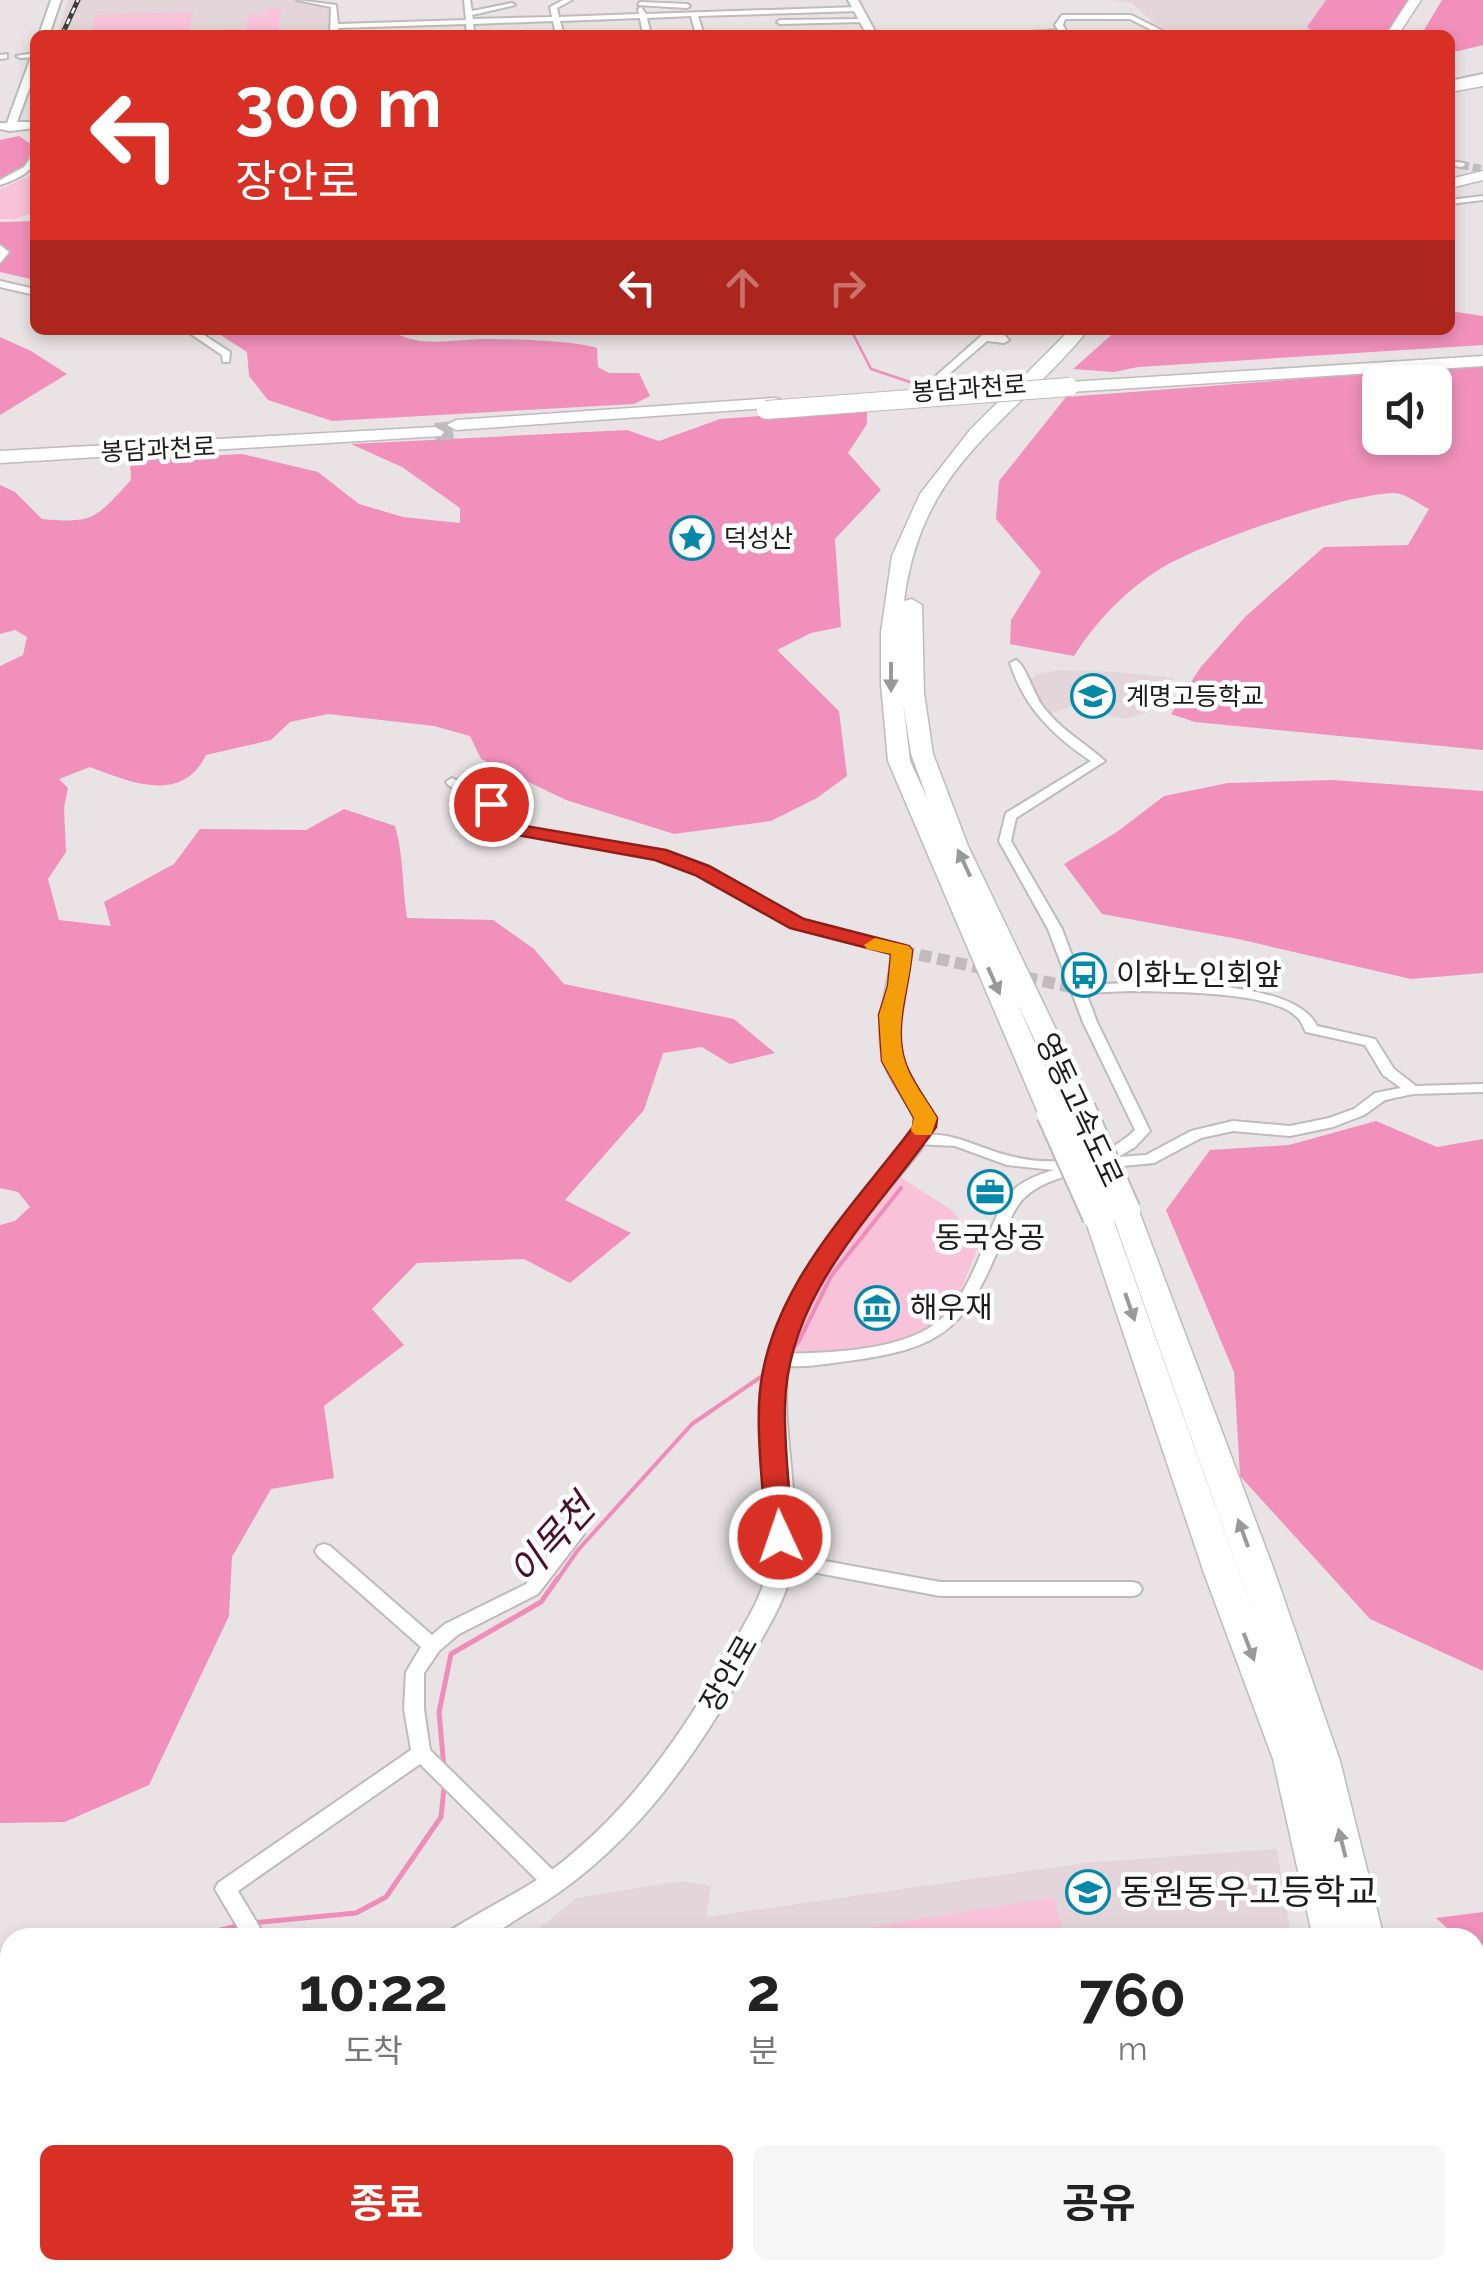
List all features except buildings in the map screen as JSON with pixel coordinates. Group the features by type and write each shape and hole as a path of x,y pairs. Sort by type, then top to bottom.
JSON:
{"highway":[{"path":"1395,30 1416,0"},
{"path":"1410,30 1429,0"},
{"path":"1455,83 1483,77"},
{"path":"1455,173 1483,170"},
{"name":"영동고속도로","path":"1066,1111 899,761 892,712 891,641 902,554 942,476 990,417 1074,335"},
{"name":"영동고속도로","path":"1090,335 1005,420 932,521 915,585 910,640 922,754 956,846 1111,1213 1316,1744 1363,1928"},
{"name":"봉담과천로","path":"456,428 1483,358"},
{"name":"봉담과천로","path":"0,454 435,429"},
{"name":"영동고속도로","path":"1111,1213 1220,1573 1291,1760 1330,1928"}],"street":[{"path":"46,30 56,0"},
{"path":"300,0 334,6 334,30 470,17 515,20 775,12 856,4 869,30"},
{"path":"467,0 471,30"},
{"path":"559,30 553,8 569,0"},
{"path":"697,12 709,0"},
{"path":"793,0 803,22"},
{"path":"647,30 639,2 697,12"},
{"path":"470,17 512,3 517,30"},
{"path":"820,10 830,30"},
{"path":"697,12 699,30"},
{"path":"775,12 784,30"},
{"path":"1073,16 1136,14"},
{"path":"1061,30 1062,16 1131,17 1157,30"},
{"path":"780,22 864,20"},
{"path":"428,30 430,22"},
{"path":"20,56 30,61"},
{"path":"30,72 5,127 30,126"},
{"path":"0,184 30,166"},
{"path":"1455,201 1483,198"},
{"path":"0,248 5,252 0,260"},
{"path":"0,284 30,291"},
{"path":"198,335 227,354 226,360"},
{"path":"940,377 988,335"},
{"path":"778,1360 813,1360 861,1352 915,1341 941,1329 961,1307 1018,1194 1034,1184 1130,1147 1142,1131 1090,1022 1055,929 1005,841 1010,816 1099,761 1069,742 1034,706 1022,689 1016,663"},
{"path":"452,782 510,812 518,830 659,854 702,870 797,923 902,950 899,986 890,1015 893,1061 926,1118 917,1138 954,1141 1005,1159 1039,1165 1148,1160 1196,1134 1233,1126 1290,1131 1359,1112 1380,1096 1413,1090 1483,1088"},
{"path":"1080,990 1224,989 1279,1002 1303,1014 1311,1028 1370,1042 1388,1072 1413,1090"},
{"name":"장안로","path":"478,1928 553,1883 594,1849 680,1756 756,1627 775,1589 780,1560 772,1406 788,1321 804,1288 917,1138"},
{"path":"553,1883 421,1753 414,1710 415,1672 432,1646 452,1629 532,1589 575,1534"},
{"path":"324,1551 432,1646"},
{"path":"780,1560 940,1589 1134,1589"},
{"path":"250,1928 224,1888 421,1753"}],"shaded area":[{"path":"68,0 297,0 329,8 329,30 59,30"},
{"path":"1112,0 1326,0 1307,27 1311,30 1167,30 1131,3"},
{"path":"1326,0 1408,0 1389,30 1307,27"},
{"path":"1442,0 1483,0 1483,45 1455,52 1455,30 1424,30"},
{"path":"281,8 278,30 219,30 246,29 249,14 269,12 260,9"},
{"path":"193,12 190,30 93,30 96,15"},
{"path":"19,136 30,144 30,156 24,169 0,182 0,140"},
{"path":"30,176 30,214 0,219 0,189"},
{"path":"30,221 30,279 0,272 0,222"},
{"path":"1455,312 1483,316 1483,345 1138,367 1114,372 1073,369 1111,335 1455,335"},
{"path":"221,335 400,335 425,341 506,339 586,345 597,348 598,367 609,373 639,373 650,396 634,404 332,421 268,400 249,376 247,352"},
{"path":"0,337 67,374 0,415"},
{"path":"1483,365 1483,750 1195,722 1171,714 1200,668 1245,617 1324,547 1408,545 1429,509 1394,493 1342,502 1240,533 1181,558 1147,578 1102,619 1074,656 1010,644 1011,620 1041,572 996,519 999,481 1066,397 1362,374 1362,455 1452,455 1452,367"},
{"path":"867,408 867,424 848,453 881,490 835,539 841,627 811,633 777,650 839,711 847,776 817,798 771,821 674,834 566,800 481,759 470,736 434,726 328,714 290,722 271,740 206,755 184,780 170,785 139,783 90,767 59,779 68,788 64,808 66,852 48,879 59,920 111,926 104,902 174,864 200,829 306,830 344,809 395,826 407,918 493,920 534,949 564,984 734,1019 775,1053 730,1064 702,1047 663,1053 644,1110 565,1200 631,1233 570,1283 524,1259 417,1263 372,1309 404,1345 324,1406 334,1478 271,1489 232,1557 229,1616 149,1785 65,1822 0,1823 0,1225 15,1221 30,1207 18,1192 0,1188 0,666 23,655 27,637 15,630 0,634 0,485 15,492 42,519 84,519 101,510 131,480 130,460 242,454 318,472 359,504 403,517 460,523 460,508 402,467 351,444 627,430 659,441 720,419"},
{"name":"계명고등학교","path":"1060,670 1174,678 1150,711 1127,719 1070,707 1048,714 1030,703 1018,689 1037,674"},
{"path":"1333,780 1483,791 1483,973 1411,979 1238,939 1102,914 1064,864 1117,832 1164,796 1228,783"},
{"path":"1376,1121 1437,1147 1483,1139 1483,1671 1370,1619 1240,1476 1234,1372 1166,1210 1210,1150 1289,1145"},
{"path":"897,1175 950,1209 981,1241 948,1313 927,1331 888,1345 845,1352 783,1354 812,1290"},
{"name":"동원동우고등학교","path":"1277,1849 1290,1928 540,1928 576,1898 683,1881 711,1886 706,1917 1084,1863"},
{"path":"1054,1897 1062,1928 866,1928"},
{"path":"1483,1912 1483,1928 1447,1928 1436,1918"}],"waterway":[{"path":"854,335 871,369 922,386"},
{"name":"이목천","path":"786,1357 799,1341 831,1276 901,1188"},
{"name":"이목천","path":"557,1580 578,1550 692,1424 768,1372"},
{"name":"이목천","path":"444,1768 439,1712 451,1654 541,1602 558,1578"},
{"name":"이목천","path":"252,1923 356,1913 386,1897 441,1817 444,1788"},
{"name":"이목천","path":"229,1928 237,1926"}],"tunnel":[{"path":"1461,165 1483,169"},
{"path":"435,432 456,430"},
{"path":"902,951 1080,989"}],"railway":[{"path":"64,30 78,0"}],"slow traffic":[{"path":"875,945 902,950 899,986 890,1015 893,1061 926,1118 923,1130"}],"place":[{"name":"덕성산","path":"692,538"},
{"name":"계명고등학교","path":"1093,696"},
{"name":"이화노인회앞","path":"1084,975"},
{"name":"동국상공","path":"990,1192"},
{"name":"해우재","path":"877,1308"},
{"name":"동원동우고등학교","path":"1088,1892"}],"route":[{"path":"491,804 510,812 518,830 659,854 702,870 797,923 902,950 899,986 890,1015 893,1061 926,1118 917,1138 804,1288 788,1321 772,1406 780,1537"}]}
